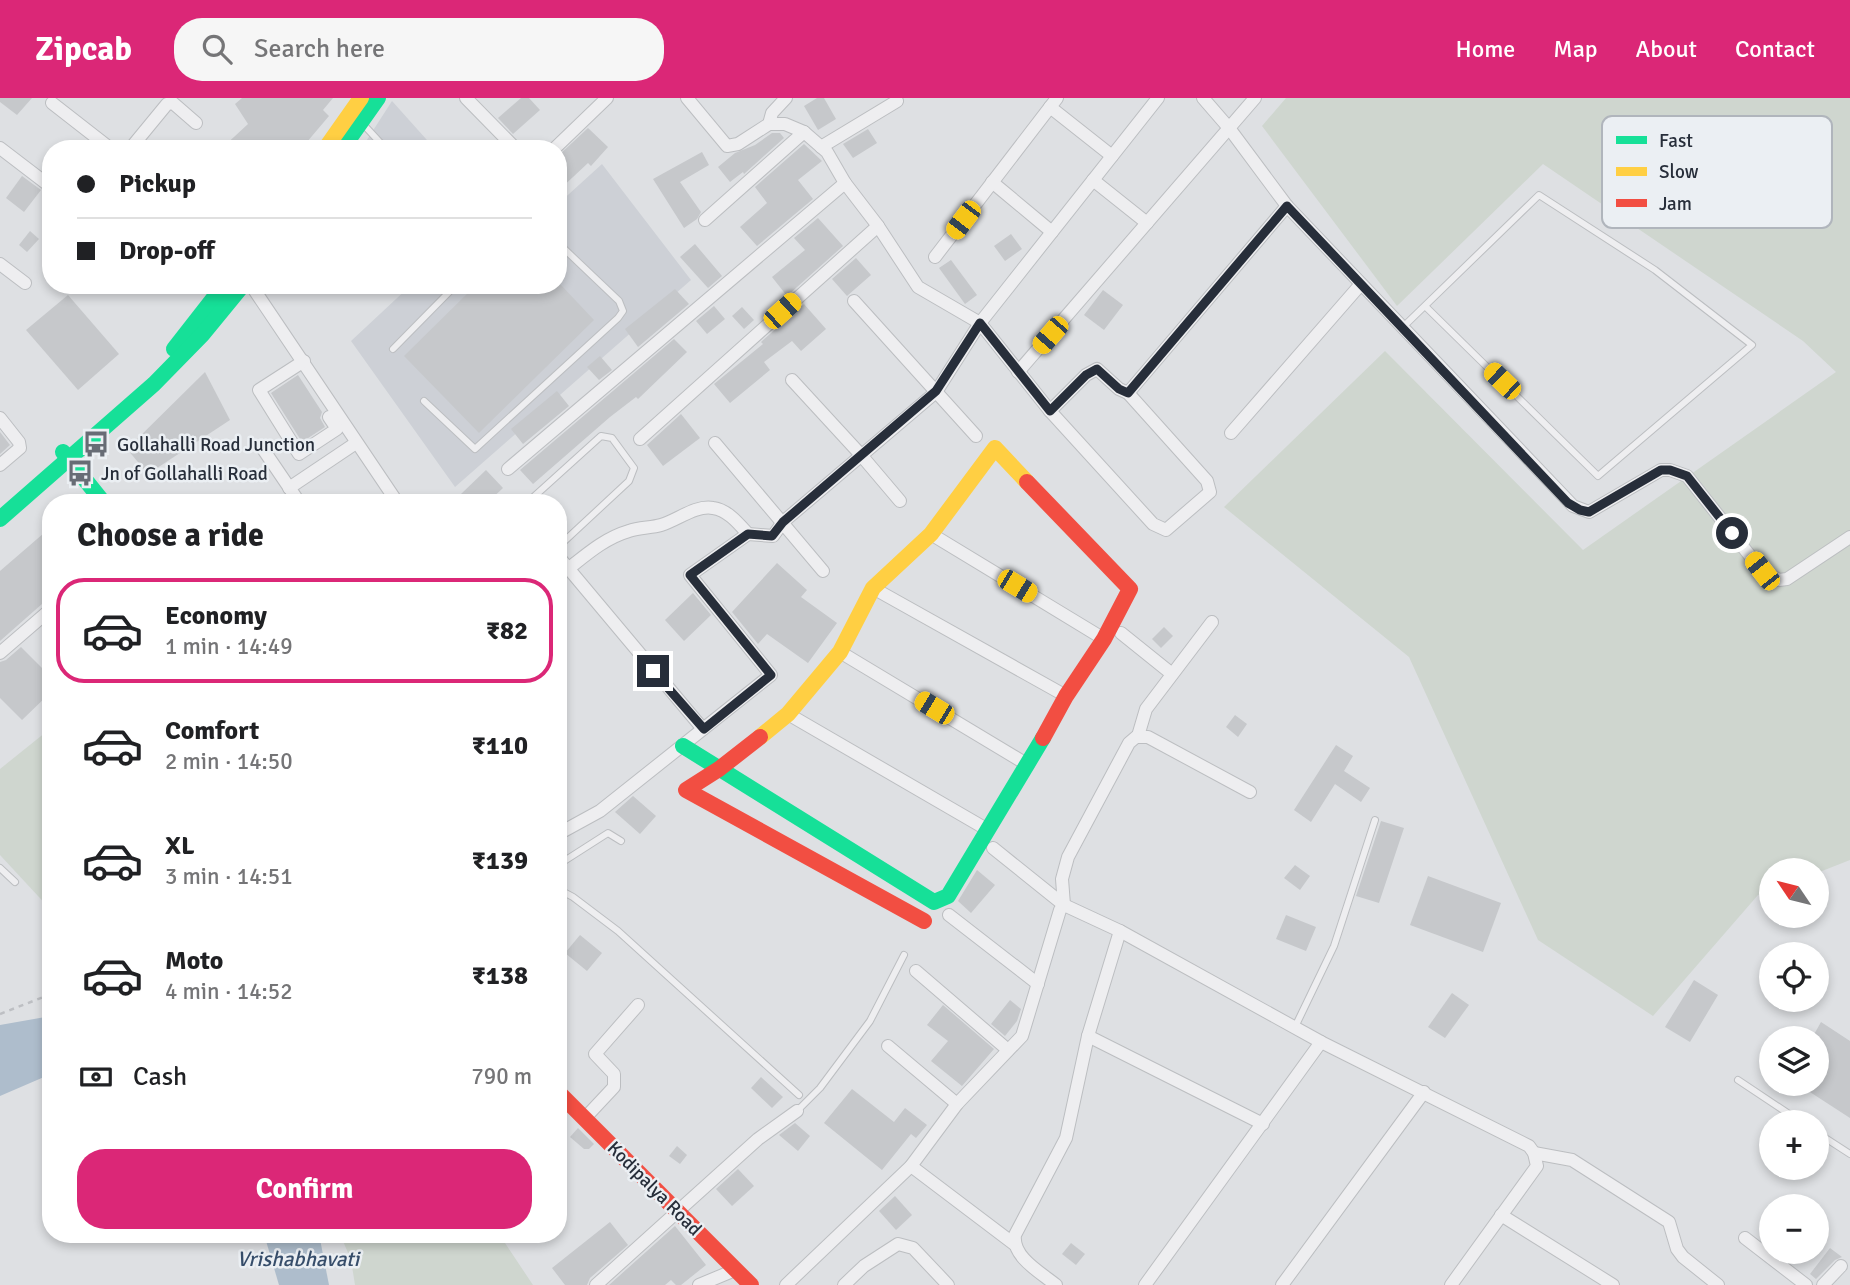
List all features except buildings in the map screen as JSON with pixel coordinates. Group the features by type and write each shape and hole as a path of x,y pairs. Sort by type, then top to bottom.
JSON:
{"street":[{"path":"331,140 360,98"},
{"path":"349,140 378,98"},
{"path":"466,98 507,140"},
{"path":"563,140 607,98"},
{"path":"769,124 772,113 786,98"},
{"path":"567,829 600,811 771,675 690,575 748,534 772,536 783,522 936,391 980,323 1158,98"},
{"path":"1203,98 1229,128 1287,206 1568,503 1589,512 1661,470 1680,472 1687,476 1762,571 1779,580 1787,579 1850,537"},
{"path":"1018,372 1255,98"},
{"path":"692,100 727,146 738,144 769,124 785,124 804,132 827,152 845,183 878,226 918,287 980,323 1050,411 1153,524 1166,530 1210,492 1207,481 1128,393 1119,389 1097,369 1086,375 1050,411"},
{"path":"821,147 897,101"},
{"path":"935,257 1054,102 1112,156"},
{"path":"52,103 99,140"},
{"path":"137,140 167,104 173,103 196,122"},
{"path":"705,220 804,132"},
{"path":"0,148 42,180"},
{"path":"1093,180 1147,223"},
{"path":"992,182 1052,232"},
{"path":"508,469 845,183"},
{"path":"1128,393 1287,206"},
{"path":"640,439 878,226"},
{"path":"0,264 25,283"},
{"path":"1231,433 1361,284"},
{"path":"0,519 173,350 216,294"},
{"path":"0,506 66,456 165,372 202,335 236,294"},
{"path":"257,294 300,363 391,494"},
{"path":"853,301 976,436"},
{"path":"300,363 337,429 299,454 259,390 300,363"},
{"path":"792,380 900,501"},
{"path":"0,418 19,442 20,448 0,465"},
{"path":"289,488 356,443"},
{"path":"715,443 823,570"},
{"path":"682,746 719,769 934,902 948,896 1028,765 1066,696 1104,639 1130,589 995,448 931,534 873,588 840,652 788,714 719,769 686,789 924,921"},
{"path":"263,449 293,494"},
{"path":"66,456 97,494"},
{"path":"569,569 598,545 629,531 661,525 699,509 713,508 724,512 736,520 748,534"},
{"path":"931,534 1104,639"},
{"path":"567,567 704,729"},
{"path":"873,588 1066,696"},
{"path":"0,653 42,617"},
{"path":"786,1285 911,1166 957,1104 1022,1035 1060,910 1064,905 1062,878 1068,857 1129,743 1138,736 1146,709 1212,622"},
{"path":"1121,633 1172,674"},
{"path":"840,652 1028,765"},
{"path":"788,714 988,830"},
{"path":"1138,736 1148,737 1250,792"},
{"path":"993,848 1064,905 1120,931 1321,1042 1529,1146 1534,1153 1536,1166 1451,1285"},
{"path":"950,915 1038,984"},
{"path":"1014,1244 1015,1234 1066,1138 1088,1036 1120,931"},
{"path":"916,971 1008,1051"},
{"path":"585,1118 614,1087 614,1074 595,1054 638,1005"},
{"path":"1088,1036 1263,1124"},
{"path":"1145,1285 1321,1042"},
{"path":"888,1046 957,1104"},
{"path":"1282,1285 1424,1092"},
{"name":"Kodipalya Road","path":"567,1101 751,1285"},
{"path":"596,1285 758,1139 797,1111"},
{"path":"1534,1153 1572,1160 1669,1222 1682,1257 1718,1285"},
{"path":"911,1166 1014,1244 1018,1253 1056,1285"},
{"path":"1501,1215 1613,1285"},
{"path":"1745,1238 1806,1285"},
{"path":"844,1285 864,1266 898,1244 914,1248 948,1285"},
{"path":"1823,1285 1841,1266"},
{"path":"699,1285 735,1270"}],"lane":[{"path":"362,122 378,140"},
{"path":"1402,328 1539,195 1655,270 1752,345 1598,476 1425,306"},
{"path":"424,401 475,449 618,318 623,311 619,301 567,252"},
{"path":"393,349 447,294"},
{"path":"537,494 601,436 612,438 634,468 629,481 567,539"},
{"path":"1295,1027 1334,946 1375,820"},
{"path":"567,859 608,833 621,841"},
{"path":"0,868 15,882"},
{"path":"567,894 618,931 799,1095"},
{"path":"797,1111 820,1088 870,1021 904,954"},
{"path":"1738,1080 1783,1110"},
{"path":"1829,1140 1850,1154"}],"path":[{"path":"0,1014 42,998"}],"shaded area":[{"path":"1286,98 1850,98 1850,860 1829,868 1829,858 1759,858 1759,895 1653,1016 1538,940 1409,657 1224,507 1385,351 1583,550 1836,372 1803,341 1637,228 1832,228 1832,116 1602,116 1602,204 1543,164 1397,306 1262,126"},
{"path":"392,101 427,140 367,140"},
{"path":"602,164 691,280 455,487 351,341 401,294 567,294 567,196"},
{"path":"42,735 42,900 0,855 0,769"},
{"path":"344,1243 505,1243 533,1285 355,1285 351,1260"}],"water":[{"path":"42,1018 42,1078 0,1096 0,1025"},
{"name":"Vrishabhavati","path":"267,1243 321,1243 329,1285 279,1285"}],"traffic: fast":[{"path":"348,140 378,98"},
{"path":"174,349 217,294"},
{"path":"0,519 154,384 202,335 236,294"},
{"path":"63,452 97,494"},
{"path":"683,746 934,902 948,896 1043,738"}],"traffic: slow":[{"path":"331,140 361,98"},
{"path":"760,737 788,714 840,652 873,588 931,534 995,448 1027,482"}],"traffic: jam":[{"path":"1027,482 1130,589 1104,639 1066,696 1043,738"},
{"path":"760,737 719,769 686,790 924,921"},
{"path":"567,1101 751,1285"}],"place":[{"name":"Gollahalli Road Junction","path":"96,444"},
{"name":"Jn of Gollahalli Road","path":"80,473"}],"route":[{"path":"653,671 704,729 771,675 690,575 748,534 772,536 783,522 936,391 980,323 1050,411 1086,375 1097,369 1119,389 1128,393 1287,206 1568,503 1589,512 1661,470 1670,470 1687,476 1732,533"}]}
